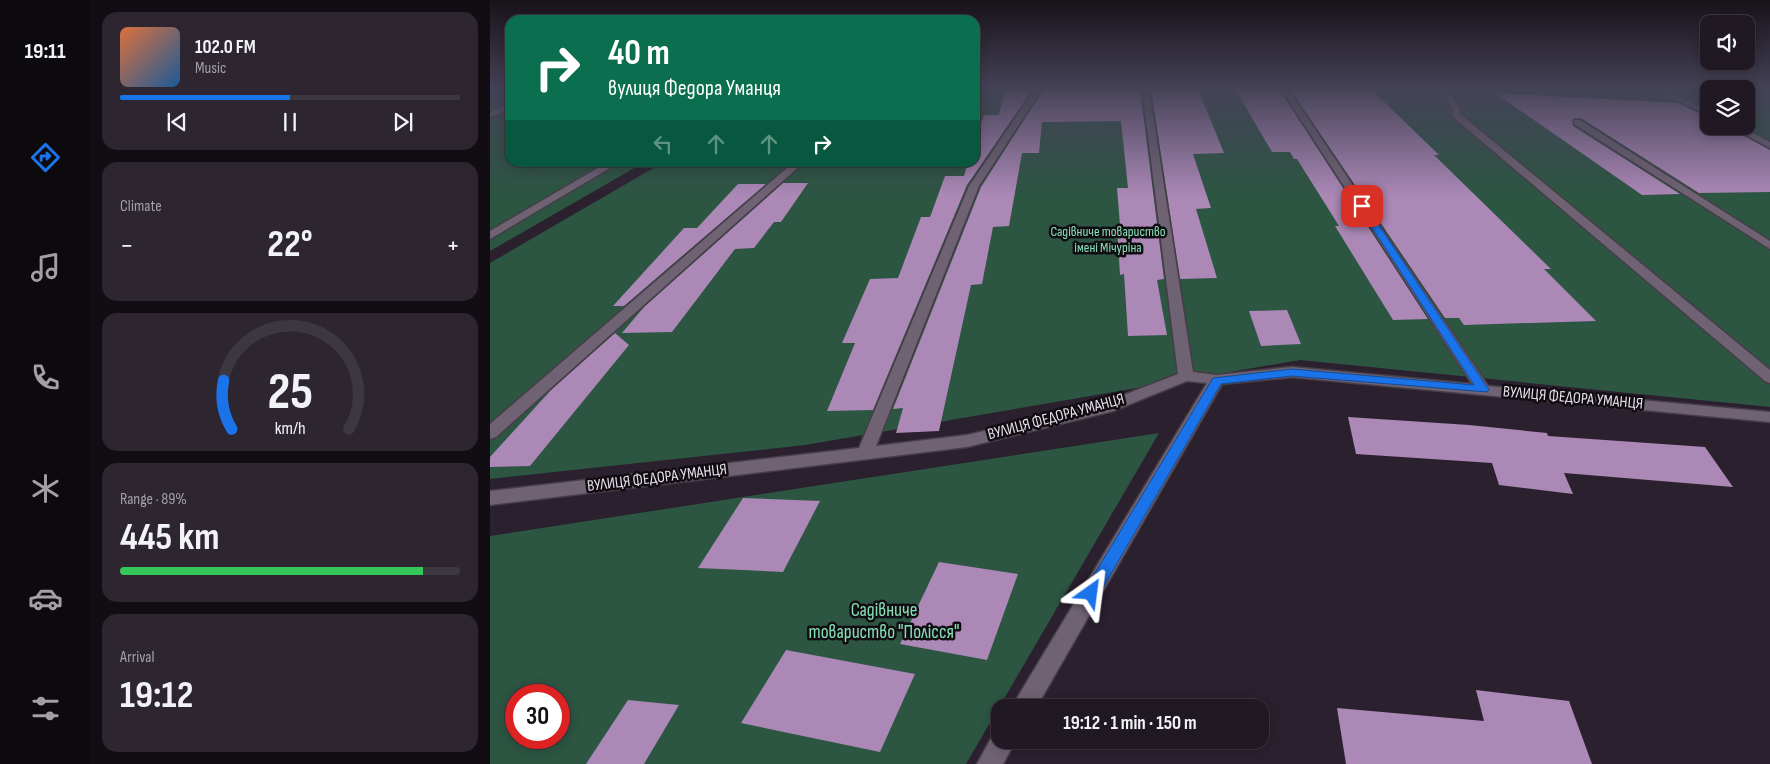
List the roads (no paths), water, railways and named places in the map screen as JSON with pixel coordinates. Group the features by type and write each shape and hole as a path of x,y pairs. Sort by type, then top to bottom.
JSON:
{"street":[{"path":"865,453 974,186 1014,125"},
{"path":"1150,125 1186,376"},
{"path":"1309,125 1483,389"},
{"path":"1468,125 1770,378"},
{"path":"1581,125 1770,246"},
{"path":"1751,135 1770,145"},
{"path":"490,236 607,167"},
{"path":"490,433 794,167"},
{"name":"ВУЛИЦЯ ФЕДОРА УМАНЦЯ","path":"490,498 967,441 1107,407 1186,376 1218,380 1292,372 1770,417"},
{"path":"1028,699 1218,380"},
{"path":"989,764 998,749"}],"park label":[{"name":"Садівниче товариство імені Мічуріна","path":"1108,240"},
{"name":"Садівниче товариство \"Полісся\"","path":"884,621"}]}
